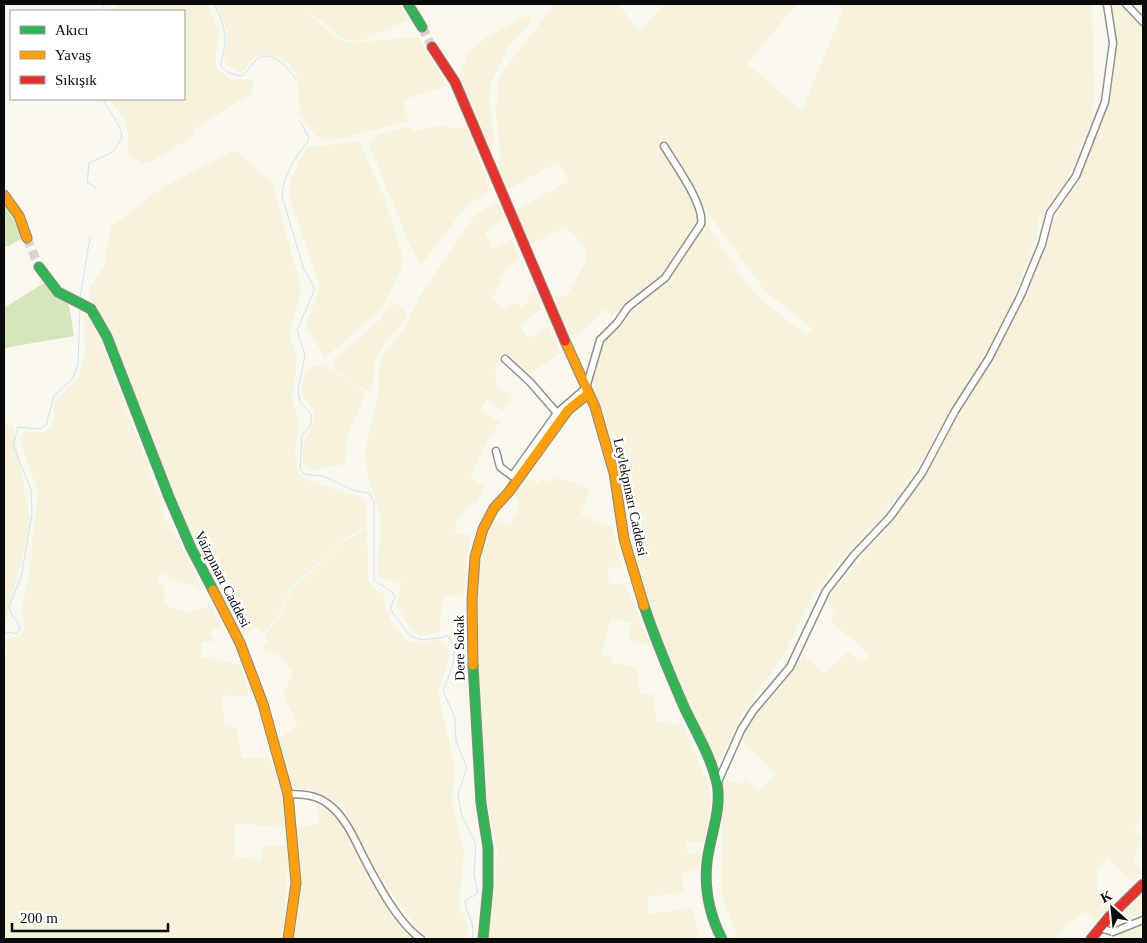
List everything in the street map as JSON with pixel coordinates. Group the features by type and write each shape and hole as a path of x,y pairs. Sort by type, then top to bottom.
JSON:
{"street":[{"path":"408,4 422,27"},
{"path":"717,784 735,741 748,718 786,674 826,591 854,555 890,517 922,473 955,411 989,358 1021,296 1042,244 1050,213 1076,176 1105,102 1113,43 1107,4"},
{"path":"1126,4 1143,22"},
{"name":"Leylekpınarı Caddesi","path":"432,47 455,82 595,407 610,458 621,527 646,612 666,667 711,764 717,784 716,824 707,861 706,893 711,918 722,939"},
{"path":"496,451 500,467 515,478 557,413 587,391 600,340 617,324 628,307 665,278 701,224 701,214 695,199 664,146"},
{"path":"4,195 20,216 28,238"},
{"name":"Vaizpınarı Caddesi","path":"39,267 58,292 91,309 107,337 153,459 191,548 248,661 263,704 288,794 296,884 288,939"},
{"path":"505,359 530,382 557,413"},
{"name":"Dere Sokak","path":"483,939 488,888 488,848 480,796 473,684 473,572 475,557 483,529 494,508 568,410 587,391"},
{"path":"288,794 315,797 330,805 352,835 374,876 397,912 421,939"},
{"path":"1098,939 1109,917 1143,884"},
{"path":"1103,929 1112,932 1143,920"},
{"path":"1091,939 1103,929"}],"shaded area":[{"path":"117,4 207,4 219,31 215,57 217,69 231,80 253,79 253,93 195,128 192,137 153,161 143,164 128,154 128,133 124,118 110,100 185,100 185,10 114,10"},
{"path":"216,4 398,4 408,20 360,41 347,40 339,36 311,13 309,15 339,39 347,43 418,37 447,86 402,100 409,121 342,138 326,140 316,137 300,114 298,78 289,64 273,55 260,55 252,59 245,70 239,72 226,64 224,58 228,33"},
{"path":"555,4 618,4 640,32 664,4 797,4 747,64 802,111 843,10 836,4 1092,4 1094,96 1091,122 1062,189 1039,219 1037,237 1006,318 939,431 931,440 934,443 884,514 848,551 814,593 784,654 740,718 716,768 690,714 653,625 626,533 589,383 598,348 604,339 617,324 672,275 706,223 749,287 763,301 806,335 812,328 766,292 706,210 658,136 663,144 660,147 693,203 699,221 668,270 657,281 612,316 605,309 580,334 564,336 548,299 563,297 569,292 587,260 585,250 576,236 565,227 529,245 514,211 569,181 558,162 502,193 498,181 500,155 496,112 498,81 504,70"},
{"path":"1107,4 1143,4 1143,812 1134,832 1143,838 1143,848 1138,846 1133,861 1142,872 1133,882 1107,857 1097,869 1097,890 1110,904 1097,921 1084,911 1074,922 1070,919 1057,939 738,939 721,894 723,782 735,781 738,785 747,779 759,791 776,774 741,740 758,711 804,655 824,674 848,652 861,662 870,655 832,622 831,617 834,608 826,601 890,524 930,466 952,423 971,397 1007,331 1036,270 1056,218 1080,177 1105,103 1114,45"},
{"path":"526,16 532,21 508,48 491,83 489,96 494,140 492,151 460,88 461,70 468,52 486,38"},
{"path":"410,126 414,131 440,126 468,129 491,191 468,204 421,265 409,243 369,144 378,135"},
{"path":"359,142 384,197 401,250 401,270 381,309 325,358 306,326 320,287 292,206 289,194 290,182 307,147"},
{"path":"235,150 273,184 301,289 290,328 290,338 297,359 292,401 299,421 295,451 298,474 306,480 361,498 367,505 367,525 344,540 292,587 276,618 263,634 255,627 242,638 191,540 89,297 89,289 104,266 111,227 160,189"},
{"path":"498,201 505,218 485,232 493,249 512,239 519,258 499,277 502,281 492,299 507,311 511,302 523,307 534,291 541,310 520,325 528,339 548,326 561,353 527,376 506,354 495,366 496,385 504,392 515,390 503,411 487,399 480,410 500,422 485,445 470,478 485,486 476,504 473,502 456,522 455,534 471,535 467,553 463,594 443,598 439,632 420,636 412,630 396,605 402,581 381,578 377,570 381,527 379,510 368,477 365,453 379,388 379,369 384,354 404,329 422,293 468,225 476,215"},
{"path":"392,301 408,313 404,323 389,337 375,360 372,391 365,390 334,370 332,365 340,354 380,320"},
{"path":"84,313 87,314 92,322 100,339 160,499 165,519 178,539 203,591 161,573 156,581 165,586 164,605 188,613 211,606 220,626 210,632 215,641 201,642 201,657 240,665 249,696 221,695 225,727 236,727 242,758 269,758 276,773 282,794 285,828 235,823 235,858 262,860 262,846 288,846 287,885 282,939 4,939 4,664 7,652 5,642 7,638 20,636 25,627 22,610 28,579 38,492 20,440 25,431 40,433 51,429 55,416 53,409 56,400 79,376 85,355"},
{"path":"323,365 366,392 346,440 345,464 313,470 307,468 303,461 303,446 314,421 314,413 302,393 302,383 307,371 313,366"},
{"path":"4,425 13,427 31,524 4,627"},
{"path":"522,475 537,483 542,479 552,483 556,477 590,488 581,515 612,527 622,566 608,568 609,583 624,584 650,644 637,645 629,640 631,622 611,619 602,654 612,656 611,662 636,668 641,693 654,695 656,722 682,724 709,786 711,808 704,843 687,842 687,853 701,854 698,870 682,873 683,892 648,897 648,914 692,908 700,939 488,939 496,877 497,849 486,794 478,678 477,583 484,540 492,521 509,526 517,513 519,499 512,492"},
{"path":"367,528 368,578 372,586 384,595 385,609 394,626 407,640 413,643 440,640 448,649 449,657 438,693 455,768 452,801 464,852 459,906 468,925 469,931 465,939 430,939 417,928 375,869 340,804 316,792 289,786 274,741 298,726 283,694 293,673 280,656 261,648 268,641 265,635 277,619 293,589 344,542"},
{"path":"316,805 328,809 340,822 377,889 412,939 289,939 292,910 293,829 320,823"},
{"path":"1143,891 1143,913 1108,927"},
{"path":"1143,926 1143,939 1108,939"}],"green space":[{"path":"4,203 23,238 4,248"},
{"path":"44,283 69,305 74,336 4,348 4,308"}],"waterway":[{"path":"100,10 106,4"},
{"path":"214,4 225,33 225,46 221,66 229,73 242,76 255,61 267,56 278,60 296,79"},
{"path":"97,189 87,182 89,163 113,152 122,138 117,122 104,100"},
{"path":"300,121 308,136 308,141 288,174 282,196 304,270 313,285 314,291 297,330 305,355 298,389 300,402 311,414 311,425 302,436 300,469 304,474 323,476 355,491 369,493 374,502 374,580 393,593 395,597 390,609 410,636 423,640 447,635 454,647 453,662 443,691 455,718 456,741 467,768 458,795 462,816 476,844 474,874 478,893 465,901 473,929 472,939"},
{"path":"80,298 90,237"},
{"path":"4,634 9,632 17,634 20,627 9,607 21,577 32,515 31,489 13,446 18,427 40,429 46,425 54,396 73,378 78,364 80,307"}],"tunnel":[{"path":"422,27 432,47"},
{"path":"27,238 39,267"}],"traffic: fast":[{"path":"408,4 422,27"},
{"path":"39,267 58,292 91,309 107,337 169,497 191,548 213,590"},
{"path":"644,606 685,709 707,754 717,783 718,803 708,852 706,882 711,911 722,939"},
{"path":"473,665 481,803 488,848 488,887 483,939"}],"traffic: slow":[{"path":"4,195 19,216 27,238"},
{"path":"565,341 595,407 614,473 624,539 644,606"},
{"path":"473,665 472,600 475,557 483,529 494,508 508,493 568,410 588,394"},
{"path":"213,590 240,643 263,704 288,794 296,883 288,939"}],"traffic: jam":[{"path":"432,47 455,82 565,341"},
{"path":"1091,939 1109,917 1143,884"}]}
